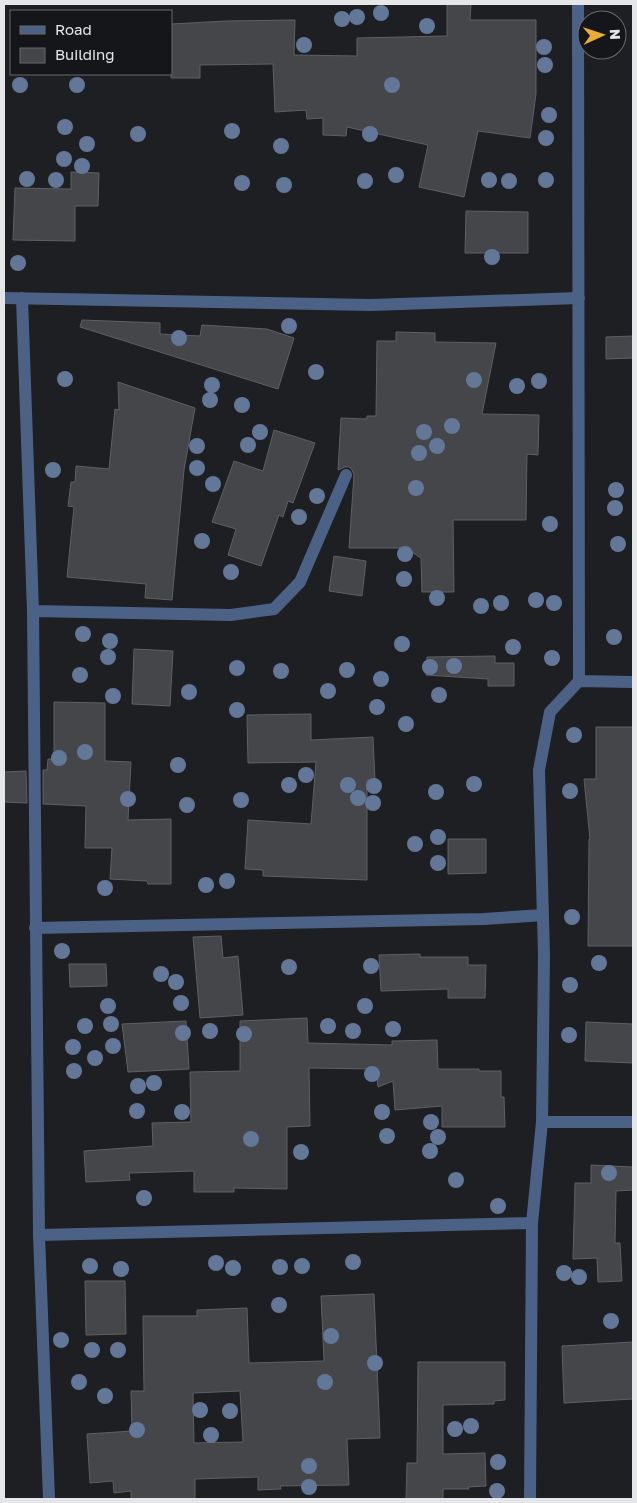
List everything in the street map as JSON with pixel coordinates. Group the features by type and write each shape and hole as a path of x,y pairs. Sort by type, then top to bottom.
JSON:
{"street":[{"path":"530,1499 532,1223 542,1122 544,956 539,770 550,712 579,681 578,4"},
{"path":"4,298 371,305 579,298"},
{"path":"22,298 33,611 39,1235 49,1499"},
{"path":"33,611 231,615 274,609 300,582 346,475"},
{"path":"579,681 633,682"},
{"path":"35,928 484,920 543,915"},
{"path":"542,1122 633,1122"},
{"path":"39,1235 532,1223"}],"building":[{"path":"447,4 471,4 470,20 536,20 536,94 530,138 478,131 464,197 419,187 428,145 347,127 346,136 323,135 323,118 307,119 306,110 275,112 273,64 200,65 200,78 171,78 172,24 295,20 294,55 357,56 357,38 447,36"},
{"path":"71,172 99,173 98,206 75,206 75,241 13,240 15,188 71,189"},
{"path":"466,211 528,212 528,253 465,253"},
{"path":"82,320 160,323 160,334 200,336 202,325 267,329 294,338 278,389 80,327"},
{"path":"396,332 435,333 435,342 496,343 482,414 539,415 538,455 527,454 526,520 453,520 454,592 422,592 421,558 405,548 349,548 354,475 349,467 338,470 341,418 367,419 367,416 376,416 377,341 396,341"},
{"path":"633,336 633,358 606,359 606,337"},
{"path":"118,382 195,408 184,470 172,600 145,598 146,584 67,577 74,507 68,506 71,482 75,482 76,466 109,469 115,409 119,410"},
{"path":"274,430 315,443 293,503 288,501 283,517 279,515 261,566 228,555 236,529 212,522 234,461 263,471"},
{"path":"334,556 366,561 362,596 329,591"},
{"path":"134,649 173,651 170,706 132,704"},
{"path":"495,656 495,663 514,663 514,686 488,686 488,679 426,675 427,657"},
{"path":"54,702 105,703 105,761 131,762 128,820 171,819 171,884 148,884 147,881 110,879 112,848 85,848 86,806 43,804 43,770 47,770 48,759 54,759"},
{"path":"311,714 311,740 373,737 375,780 367,780 367,880 263,876 263,870 245,869 248,820 311,824 316,762 248,763 247,715"},
{"path":"596,727 633,727 633,946 588,946 590,839 584,779 596,779"},
{"path":"26,771 27,803 4,802 4,772"},
{"path":"448,839 486,839 486,873 448,874"},
{"path":"221,936 223,958 238,956 243,1015 200,1018 193,937"},
{"path":"420,954 420,957 468,957 468,965 486,965 485,998 448,998 448,989 381,991 379,955"},
{"path":"69,964 106,964 107,986 70,987"},
{"path":"307,1018 308,1043 392,1045 392,1041 437,1040 438,1069 501,1071 501,1097 504,1097 505,1127 442,1127 442,1106 395,1110 393,1081 378,1087 376,1069 309,1068 310,1126 287,1127 287,1189 234,1188 234,1192 194,1192 194,1171 129,1173 130,1180 86,1182 84,1151 153,1146 152,1123 191,1122 190,1072 240,1071 240,1021"},
{"path":"186,1021 189,1069 128,1072 122,1024"},
{"path":"586,1022 633,1024 633,1063 585,1061"},
{"path":"591,1165 633,1167 633,1190 616,1191 615,1243 620,1243 622,1281 598,1282 597,1258 573,1259 575,1183 591,1183"},
{"path":"85,1281 125,1281 126,1334 86,1335"},
{"path":"374,1294 380,1438 347,1439 349,1485 280,1486 281,1489 258,1490 258,1477 195,1479 195,1499 131,1499 131,1491 114,1493 113,1481 90,1483 87,1434 132,1431 131,1391 144,1391 143,1316 197,1316 197,1310 247,1308 249,1363 324,1361 321,1296","holes":["240,1391 243,1442 194,1443 193,1393"]},
{"path":"633,1342 633,1399 564,1403 562,1346"},
{"path":"418,1362 505,1362 505,1400 494,1401 494,1404 443,1405 443,1454 485,1453 486,1486 468,1487 469,1489 443,1489 443,1499 406,1499 407,1463 417,1463"}]}
